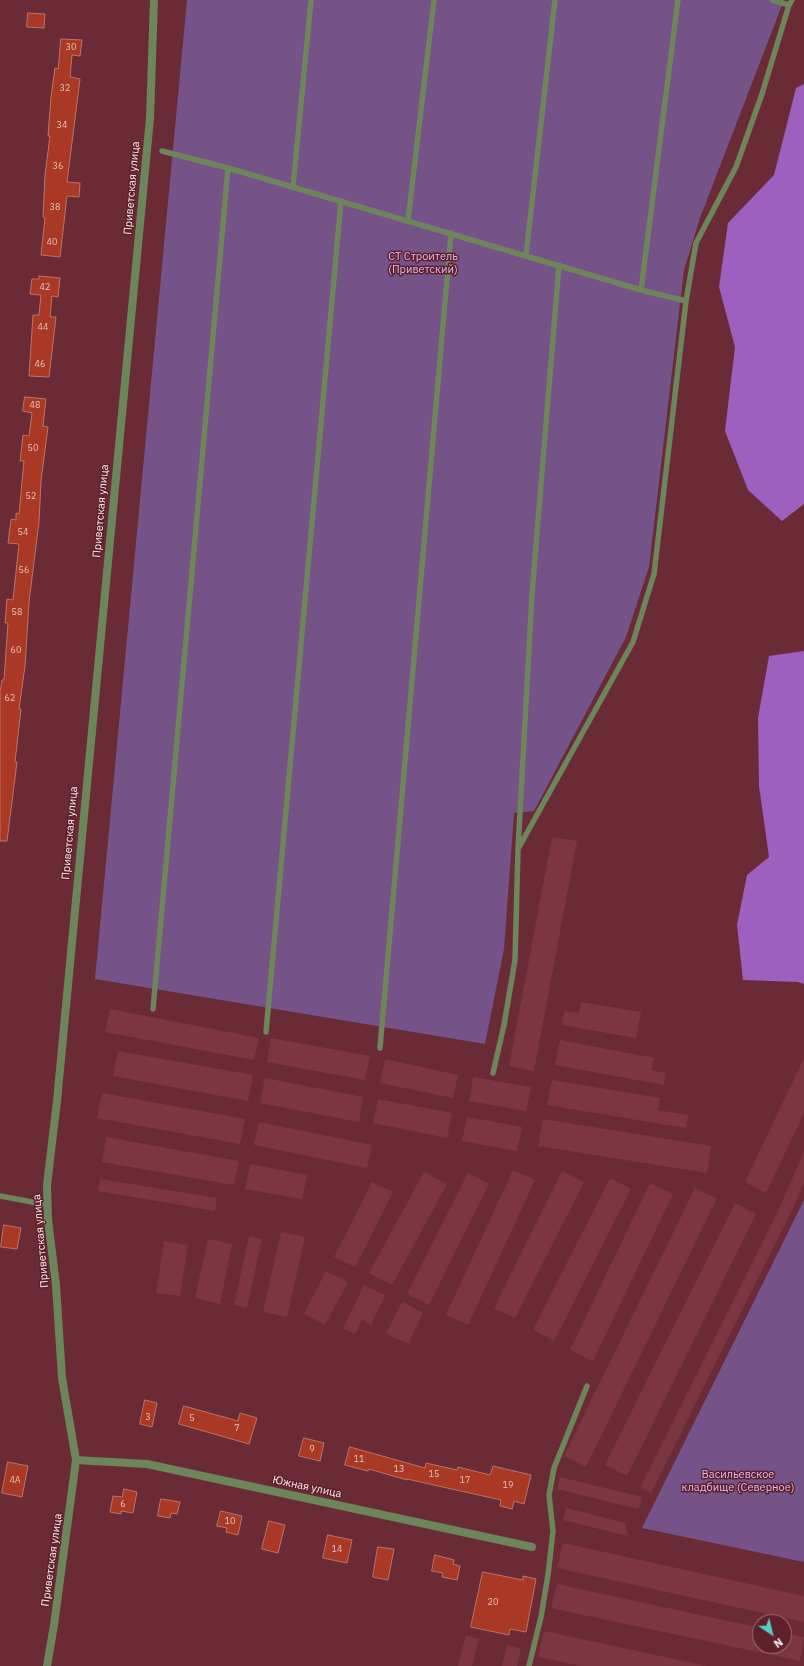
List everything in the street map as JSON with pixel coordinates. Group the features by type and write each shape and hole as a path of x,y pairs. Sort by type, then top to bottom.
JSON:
{"street":[{"name":"Приветская улица","path":"47,1666 54,1625 76,1460 62,1378 56,1285 47,1185 57,1101 149,126 154,0"},
{"name":"Южная улица","path":"76,1460 147,1464 532,1547"}],"lane":[{"path":"293,187 311,0"},
{"path":"408,220 434,0"},
{"path":"526,255 555,0"},
{"path":"641,290 678,0"},
{"path":"518,849 633,642 654,574 686,301 696,243 736,167 762,94 790,2 772,0"},
{"path":"162,151 228,168 641,290 686,301"},
{"path":"153,1008 228,168"},
{"path":"266,1032 341,201"},
{"path":"380,1048 451,233"},
{"path":"493,1073 504,1025 515,960 518,849 532,594 560,265"},
{"path":"0,1196 48,1205"},
{"path":"529,1666 541,1617 548,1575 553,1531 549,1495 554,1468 587,1386"}],"shaded area":[{"path":"804,84 804,504 782,521 748,490 725,431 735,347 719,287 728,223 774,175 796,88"},
{"path":"804,651 804,984 798,982 743,980 737,925 747,875 769,857 759,786 758,718 769,656"},
{"path":"552,837 577,841 534,1071 509,1066"},
{"path":"581,1002 641,1012 636,1038 562,1025 564,1011 579,1013"},
{"path":"110,1009 259,1038 254,1060 105,1032"},
{"path":"271,1038 370,1056 365,1080 267,1062"},
{"path":"560,1040 654,1058 651,1070 666,1073 664,1085 555,1065"},
{"path":"118,1051 253,1075 248,1101 113,1076"},
{"path":"804,1058 804,1113 766,1193 745,1182"},
{"path":"385,1059 458,1075 453,1098 380,1083"},
{"path":"473,1077 531,1087 526,1111 469,1101"},
{"path":"265,1078 363,1097 359,1122 260,1103"},
{"path":"552,1080 660,1098 658,1110 688,1115 686,1128 547,1105"},
{"path":"102,1093 245,1119 240,1144 97,1118"},
{"path":"378,1099 452,1113 447,1138 373,1123"},
{"path":"467,1117 522,1127 517,1151 462,1141"},
{"path":"543,1119 711,1146 707,1173 538,1146"},
{"path":"259,1122 372,1145 367,1168 254,1145"},
{"path":"106,1137 239,1161 234,1185 102,1162"},
{"path":"804,1152 804,1184 789,1216 651,1493 640,1488 778,1211"},
{"path":"250,1164 307,1175 302,1199 245,1189"},
{"path":"513,1170 535,1180 468,1325 446,1315"},
{"path":"562,1171 584,1182 515,1318 494,1308"},
{"path":"424,1172 447,1184 392,1285 369,1273"},
{"path":"468,1173 489,1184 429,1305 407,1294"},
{"path":"610,1178 631,1189 554,1341 533,1330"},
{"path":"100,1179 217,1198 215,1211 98,1191"},
{"path":"372,1182 393,1192 355,1267 334,1257"},
{"path":"650,1183 673,1194 593,1361 570,1350"},
{"path":"695,1188 717,1198 586,1467 564,1456"},
{"path":"735,1203 756,1214 627,1476 605,1465"},
{"path":"281,1232 305,1237 287,1317 263,1312"},
{"path":"249,1236 262,1239 247,1308 234,1305"},
{"path":"208,1239 232,1244 220,1304 195,1298"},
{"path":"164,1241 188,1245 180,1296 156,1293"},
{"path":"326,1271 348,1282 325,1325 304,1314"},
{"path":"364,1285 385,1295 371,1325 362,1320 355,1334 343,1328"},
{"path":"402,1302 423,1313 408,1344 386,1333"},
{"path":"560,1477 642,1497 639,1509 557,1489"},
{"path":"566,1508 625,1523 628,1536 563,1520"},
{"path":"563,1543 804,1596 804,1622 792,1619 792,1614 767,1614 557,1568"},
{"path":"557,1584 752,1626 752,1651 551,1608"},
{"path":"544,1631 707,1666 582,1666 538,1657"},
{"path":"466,1635 479,1639 472,1666 458,1666"},
{"path":"792,1635 804,1637 800,1661 767,1654 792,1654"},
{"path":"507,1645 521,1649 517,1666 502,1666"}],"green space":[{"name":"СТ Строитель (Приветский)","path":"187,0 784,0 700,218 684,270 649,567 626,637 534,811 514,813 504,949 485,1044 95,979"},
{"name":"Васильевское кладбище (Северное)","path":"804,1200 804,1562 642,1528"}],"building":[{"path":"28,13 45,14 44,28 27,27"},
{"path":"61,39 82,40 80,56 72,55 70,77 80,79 67,182 80,183 79,197 67,196 60,257 41,255 45,218 43,217 45,175 50,136 48,136 51,97 55,68 58,69"},
{"path":"39,276 60,278 58,297 52,296 50,317 56,317 49,377 29,376 33,315 39,315 41,295 30,294 32,279 39,279"},
{"path":"25,397 46,399 43,426 48,427 41,481 39,522 29,602 25,666 19,709 21,709 15,762 17,762 7,841 0,841 0,692 2,680 4,680 8,623 5,623 7,599 13,600 19,544 8,543 11,519 16,520 16,513 19,514 24,461 20,461 23,435 29,436 32,413 23,411"},
{"path":"4,1225 21,1228 17,1249 1,1247"},
{"path":"145,1400 157,1403 152,1427 140,1424"},
{"path":"184,1406 238,1421 240,1413 257,1418 249,1444 179,1424"},
{"path":"304,1438 324,1443 320,1461 299,1456"},
{"path":"350,1447 425,1468 426,1463 457,1470 458,1467 490,1475 493,1466 531,1475 524,1504 514,1501 512,1509 500,1506 501,1500 407,1480 369,1469 368,1471 345,1465"},
{"path":"8,1462 28,1466 22,1497 2,1493"},
{"path":"124,1489 137,1492 133,1513 121,1511 121,1514 110,1512 113,1496 122,1497"},
{"path":"161,1499 180,1502 177,1514 171,1513 170,1518 158,1516"},
{"path":"221,1511 242,1516 238,1535 226,1532 227,1528 217,1526"},
{"path":"269,1521 285,1525 278,1553 262,1549"},
{"path":"328,1535 352,1540 347,1563 323,1558"},
{"path":"378,1547 394,1549 388,1580 373,1577"},
{"path":"435,1555 454,1560 453,1564 460,1566 457,1580 442,1577 443,1573 432,1571"},
{"path":"483,1572 523,1580 523,1576 536,1579 526,1632 510,1629 509,1635 471,1627"}]}
